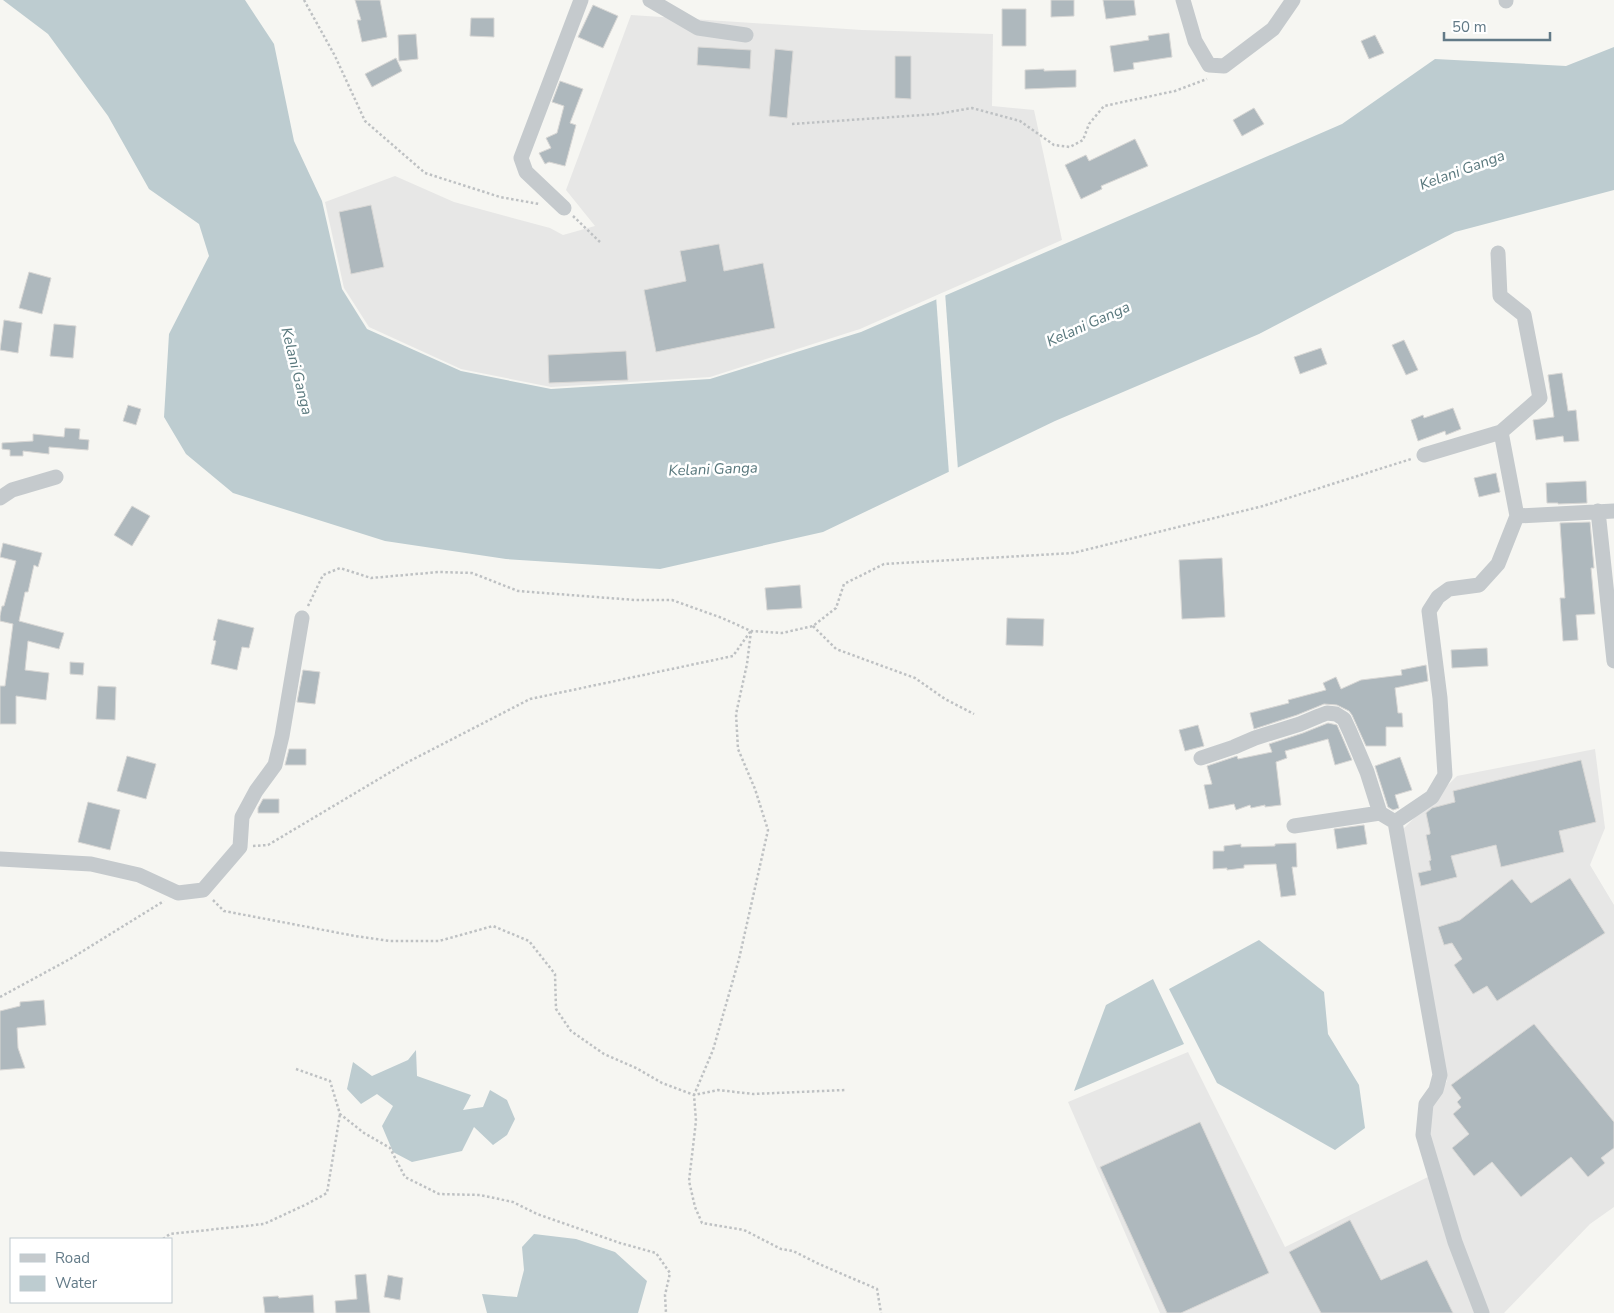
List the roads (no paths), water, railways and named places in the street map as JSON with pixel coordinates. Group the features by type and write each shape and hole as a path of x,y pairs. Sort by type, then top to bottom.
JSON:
{"street":[{"path":"564,208 526,172 521,158 582,0"},
{"path":"650,0 698,28 746,35"},
{"path":"1183,0 1195,41 1208,65 1224,66 1273,29 1293,0"},
{"path":"1424,455 1501,432 1540,398 1524,315 1500,296 1498,253"},
{"path":"1395,822 1432,797 1445,775 1440,698 1429,611 1438,597 1449,589 1479,585 1498,564 1517,516 1501,432"},
{"path":"0,498 12,490 56,477"},
{"path":"1598,511 1614,661"},
{"path":"1517,516 1614,511"},
{"path":"0,859 91,864 139,875 178,893 203,890 240,847 242,817 256,790 275,765 282,736 302,618"},
{"path":"1200,758 1327,713 1336,714 1344,719 1350,732 1367,772 1380,813"},
{"path":"1294,826 1380,813 1395,822 1440,1075 1436,1090 1426,1104 1423,1134 1455,1242 1482,1313"}],"water":[{"name":"Kelani Ganga","path":"3,0 245,0 274,44 294,141 322,201 342,289 367,329 461,371 551,389 710,379 861,332 1342,124 1435,59 1566,66 1614,47 1614,190 1455,232 1259,334 1055,421 823,532 660,569 506,559 385,541 233,493 186,454 164,417 169,334 209,256 199,224 149,189 108,116 48,34"},
{"path":"1259,940 1324,992 1328,1034 1359,1085 1365,1128 1335,1150 1217,1083 1169,989"},
{"path":"1153,979 1184,1044 1074,1091 1106,1005"},
{"path":"416,1050 417,1076 471,1095 463,1110 483,1107 490,1090 507,1100 515,1119 507,1135 493,1145 474,1127 462,1151 412,1162 393,1152 382,1126 393,1106 377,1094 361,1104 347,1089 353,1062 372,1076 408,1060"},
{"path":"534,1234 576,1239 615,1252 647,1281 638,1313 487,1313 482,1294 517,1297 524,1270 522,1247"}]}
